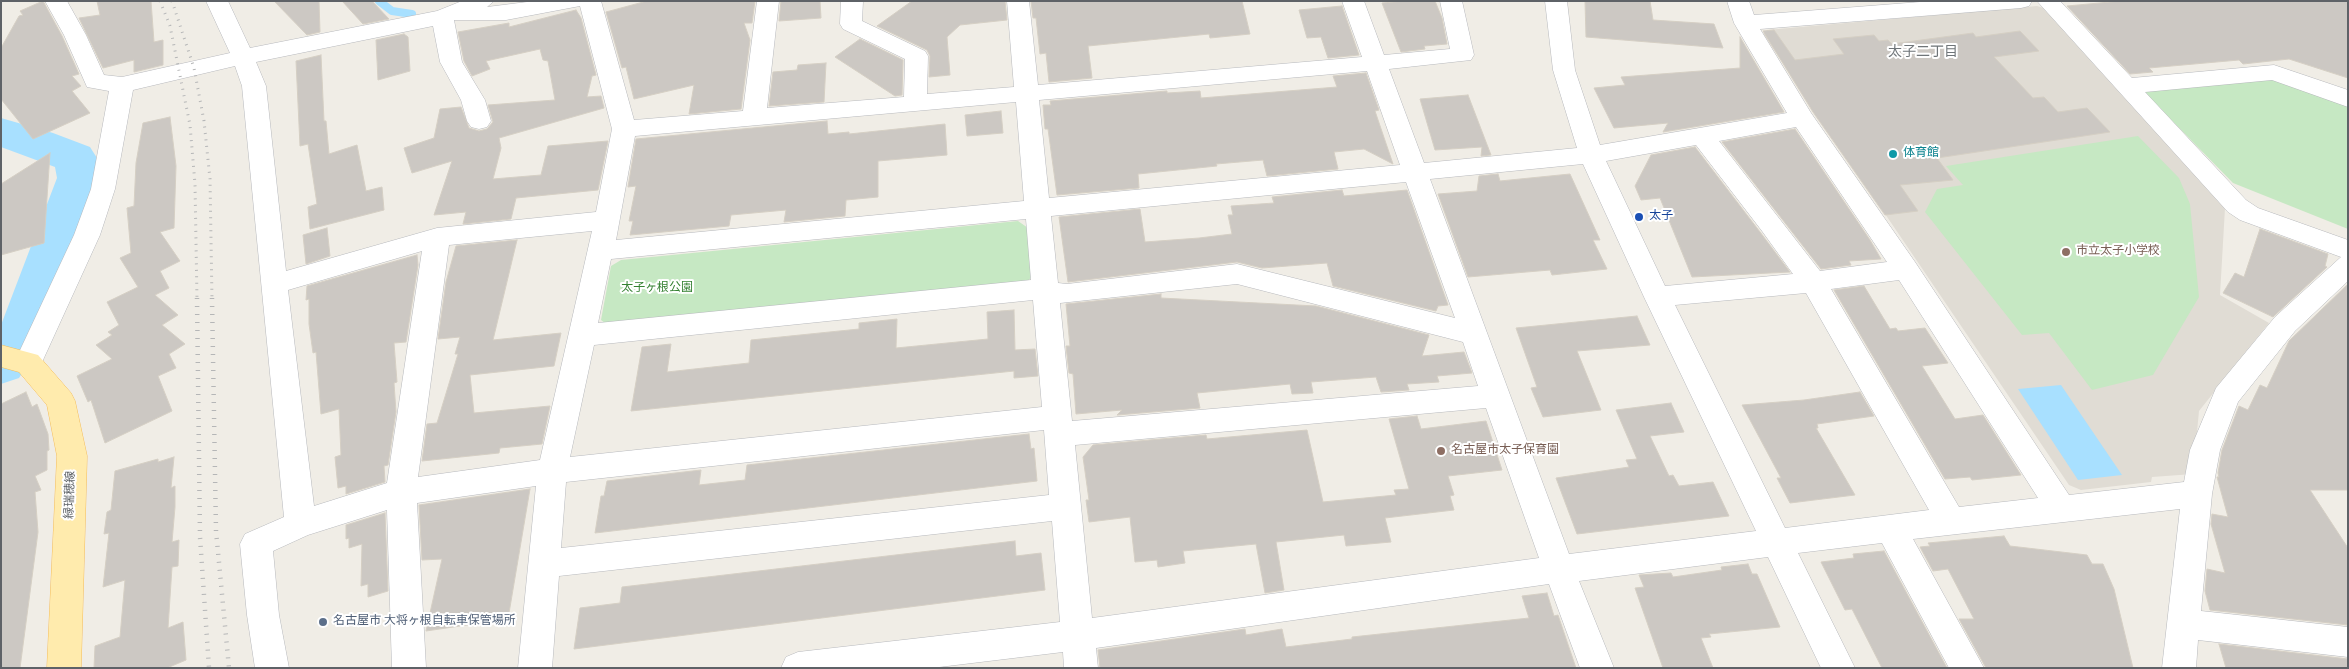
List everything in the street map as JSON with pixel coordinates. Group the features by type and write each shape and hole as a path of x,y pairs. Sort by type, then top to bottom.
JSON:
{"main road":[{"name":"緑瑞穂線","path":"11,358 62,401 72,456 64,668"}],"street":[{"path":"56,1 75,35 95,82 122,85 243,57 442,17 506,13 574,1"},
{"path":"216,1 243,57 254,86 300,524"},
{"path":"442,17 483,1"},
{"path":"535,668 552,471 607,220 624,129 590,1"},
{"path":"754,118 768,1"},
{"path":"852,1 851,24 917,56 915,104"},
{"path":"1018,1 1081,668"},
{"path":"1353,1 1559,569 1597,668"},
{"path":"624,129 1375,64 1463,54 1451,1"},
{"path":"1556,1 1564,70 1591,155 1657,297 1838,668"},
{"path":"1738,1 1745,23 1802,118 1906,269 2061,508"},
{"path":"1745,23 2021,1"},
{"path":"2048,1 2237,206 2249,214 2348,250"},
{"path":"442,17 451,62 473,100 479,121"},
{"path":"2126,86 2274,72 2348,99"},
{"path":"11,358 88,235 100,198 122,85"},
{"path":"600,251 1591,155 1802,118"},
{"path":"1702,136 1771,224 1813,282 1951,521"},
{"path":"274,284 437,237 607,220"},
{"path":"409,668 401,492 437,237"},
{"path":"2179,668 2197,494 2205,450 2226,396 2285,324 2348,264"},
{"path":"1657,297 1813,282 1906,269"},
{"path":"582,336 1023,290 1067,294 1237,274 1474,334"},
{"path":"272,668 263,615 256,544 300,524 401,492 552,471 1057,426 1497,396"},
{"path":"798,668 1078,635 1559,569 1776,542 2197,494"},
{"path":"544,564 1065,506"},
{"path":"1892,528 1967,668"},
{"path":"2185,624 2348,642"}],"shaded area":[{"name":"市立太子小学校","path":"2037,6 2050,10 2225,208 2220,295 2269,323 2199,411 2193,474 2152,477 2151,482 2081,490 2069,485 1763,34 1767,30"}],"green space":[{"path":"2279,78 2348,103 2348,229 2233,183 2141,89"},
{"path":"2138,136 2179,178 2190,204 2199,297 2153,375 2092,390 2049,333 2022,335 1925,212 1937,189 1963,185 1946,166"},
{"name":"太子ヶ根公園","path":"1018,221 1028,228 1033,275 1025,285 610,327 601,320 611,266 621,260"}],"water":[{"path":"2061,385 2122,475 2078,480 2018,389"}],"building":[{"path":"43,1 62,36 79,74 72,76 81,86 72,91 90,113 33,139 1,99 1,48 19,16 23,15 20,11"},
{"path":"97,1 151,1 154,42 163,40 163,65 134,72 134,60 103,68 79,18 100,15"},
{"path":"274,1 319,1 320,32 307,35"},
{"path":"342,1 372,1 389,19 363,24"},
{"path":"647,1 755,1 752,23 744,23 750,40 741,109 689,114 694,85 634,99 626,67 622,68 606,12"},
{"path":"781,1 820,1 821,18 779,21"},
{"path":"912,1 1005,1 1007,20 960,25 947,37 950,75 929,77 930,56 927,50 877,26"},
{"path":"1031,1 1242,1 1250,34 1210,38 1209,34 1088,46 1092,78 1049,82 1046,53 1040,54 1036,18 1033,18"},
{"path":"1435,1 1442,18 1447,44 1424,46 1425,49 1401,52 1382,3"},
{"path":"1585,1 1650,1 1653,20 1714,24 1723,48 1586,37"},
{"path":"2121,1 2348,1 2348,78 2289,59 2243,64 2239,60 2149,68 2153,72 2130,74 2067,6"},
{"path":"1342,6 1359,55 1328,58 1321,37 1307,38 1299,10"},
{"path":"576,10 581,18 596,75 592,76 587,97 601,96 604,108 499,138 501,148 493,179 541,175 548,146 608,141 598,190 516,198 511,219 463,224 466,212 434,215 452,161 412,173 404,148 434,138 440,109 461,107 469,128 479,131 487,129 493,122 488,105 555,100 548,61 543,60 540,49 486,61 490,69 472,76 464,61 458,32 509,23 509,27"},
{"path":"1774,30 1795,60 1844,54 1833,39 1874,35 1879,41 1888,40 1892,44 1973,33 1976,37 2020,31 2039,51 1994,57 2033,98 2044,97 2058,112 2087,108 2110,132 1937,158 1953,180 1900,185 1918,211 1885,215 1813,112 1763,31"},
{"path":"404,34 408,37 410,71 378,80 376,40"},
{"path":"1740,37 1784,112 1663,132 1668,123 1614,128 1594,88 1625,85 1621,77 1740,68"},
{"path":"860,39 903,60 902,95 895,96 835,57"},
{"path":"321,55 324,121 326,121 329,154 357,145 366,191 382,187 384,210 310,229 308,207 317,204 308,144 300,146 296,61"},
{"path":"826,63 824,102 769,106 773,72 797,70 798,65"},
{"path":"1366,73 1379,110 1375,111 1393,164 1364,149 1334,152 1338,169 1267,176 1263,160 1216,164 1217,166 1138,174 1139,188 1057,195 1048,129 1045,129 1043,105 1051,105 1050,101 1167,91 1167,93 1200,91 1201,98 1337,87 1333,76"},
{"path":"1468,95 1491,155 1481,156 1482,147 1435,150 1420,99"},
{"path":"1001,111 1003,133 967,136 965,115"},
{"path":"170,117 176,166 174,228 160,232 180,261 160,271 169,288 155,295 178,315 162,325 185,344 169,354 176,368 158,376 172,411 105,443 91,400 88,402 77,376 112,359 96,345 112,335 108,332 119,325 107,302 138,287 120,258 131,253 127,208 134,206 136,163 143,123"},
{"path":"827,121 828,134 849,132 849,134 945,124 947,155 878,161 878,197 846,200 845,216 784,222 786,210 731,215 729,226 630,235 633,221 629,221 636,186 628,187 636,139"},
{"path":"1795,129 1881,259 1849,261 1851,265 1821,269 1722,142"},
{"path":"1695,147 1790,272 1692,277 1660,198 1641,200 1635,186 1651,155"},
{"path":"50,153 44,243 1,255 1,184"},
{"path":"1498,174 1500,181 1570,174 1600,240 1593,240 1607,269 1552,275 1550,270 1468,277 1438,194 1477,191 1479,176"},
{"path":"1342,190 1344,196 1407,190 1448,305 1438,306 1436,311 1333,286 1327,263 1262,268 1237,262 1068,282 1059,217 1140,209 1145,242 1199,238 1232,234 1228,215 1233,215 1231,206 1274,203 1272,197"},
{"path":"327,228 330,256 306,264 303,235"},
{"path":"2260,229 2328,254 2325,266 2327,267 2273,317 2223,293 2235,273 2244,277"},
{"path":"517,240 493,340 561,333 554,366 470,375 474,413 550,406 542,444 500,448 499,453 422,461 427,424 437,423 458,354 455,354 460,337 438,339 446,282 456,246"},
{"path":"417,255 418,265 406,342 394,343 397,382 394,383 396,412 388,465 384,466 385,482 346,494 346,486 338,488 335,457 341,455 339,409 321,414 316,352 313,353 309,324 309,299 306,300 307,286"},
{"path":"2348,284 2348,490 2310,490 2348,548 2348,625 2210,610 2205,591 2207,569 2225,573 2211,524 2212,514 2228,517 2217,477 2219,477 2222,450 2239,406 2248,410 2260,385 2267,388 2289,341"},
{"path":"1864,286 1890,329 1896,328 1898,331 1925,328 1948,363 1922,366 1955,419 1983,415 2021,475 1972,480 1970,477 1945,479 1834,290"},
{"path":"1161,294 1161,298 1316,306 1429,335 1422,356 1464,352 1472,373 1437,376 1439,382 1407,384 1409,390 1381,392 1376,377 1311,382 1313,393 1292,394 1290,384 1197,393 1200,408 1117,415 1122,410 1076,414 1073,374 1069,373 1066,346 1070,346 1066,304"},
{"path":"1014,310 1015,350 1035,349 1038,376 1014,378 1014,371 631,411 642,347 671,344 667,372 749,363 751,340 859,329 859,323 897,319 896,348 988,339 987,312"},
{"path":"1637,316 1650,345 1577,351 1601,410 1543,417 1531,388 1537,387 1516,328"},
{"path":"26,392 32,407 37,404 48,434 49,450 47,451 47,470 35,476 41,490 35,492 38,532 20,668 1,668 1,404"},
{"path":"1860,392 1874,416 1817,424 1818,428 1816,428 1855,495 1790,503 1777,478 1781,478 1742,405 1804,400"},
{"path":"1671,403 1684,432 1650,436 1669,476 1673,475 1679,486 1713,482 1729,516 1577,534 1556,478 1629,467 1626,460 1637,459 1616,410"},
{"path":"1417,416 1421,429 1486,421 1502,470 1448,476 1454,495 1450,496 1454,510 1385,518 1391,542 1346,546 1344,535 1276,542 1284,590 1265,593 1256,544 1183,551 1185,563 1158,567 1157,560 1135,562 1130,517 1089,522 1086,500 1089,500 1083,457 1093,445 1206,435 1207,439 1307,430 1323,502 1396,495 1394,490 1409,489 1389,419"},
{"path":"1029,434 1031,449 1034,448 1037,481 595,533 601,496 604,496 607,481 701,470 699,485 745,480 747,465"},
{"path":"174,457 171,488 175,486 172,542 179,540 178,566 172,567 168,628 183,622 186,660 167,668 94,668 95,646 120,637 125,580 103,587 109,533 104,534 107,512 111,510 115,471 158,459 158,462"},
{"path":"530,489 508,619 426,631 442,559 422,560 419,505"},
{"path":"385,513 388,591 368,597 368,584 361,586 362,544 349,548 349,538 346,539 346,525"},
{"path":"2004,536 2010,546 2087,555 2092,564 2103,564 2114,589 2133,668 1986,668 1959,619 1974,619 1948,569 1933,571 1920,547 1930,546 1928,543"},
{"path":"1015,541 1016,556 1041,553 1045,590 574,649 580,608 620,603 622,587"},
{"path":"1884,551 1947,668 1882,668 1852,609 1845,610 1821,562 1854,558 1853,554"},
{"path":"1748,564 1752,574 1757,574 1780,627 1709,634 1711,637 1701,638 1713,668 1663,668 1635,588 1644,587 1639,575 1671,573 1673,577 1722,570 1721,567"},
{"path":"1547,593 1554,616 1558,615 1576,668 1100,668 1098,650 1245,629 1246,635 1282,629 1286,647 1352,639 1352,637 1529,618 1522,596"},
{"path":"2219,644 2348,659 2348,668 2226,668"}],"waterway":[{"path":"379,1 392,11 412,14"},
{"path":"1,132 38,143 75,158 79,178 21,337 1,364"}],"railway":[{"path":"160,1 170,26 190,125 195,184 197,300"},
{"path":"172,1 194,68 204,121 210,179 212,300"},
{"path":"197,298 200,537 209,668"},
{"path":"212,298 216,531 229,668"}],"place":[{"name":"体育館","path":"1893,154"},
{"name":"太子","path":"1639,217"},
{"name":"市立太子小学校","path":"2066,252"},
{"name":"名古屋市太子保育園","path":"1441,451"},
{"name":"名古屋市 大将ヶ根自転車保管場所","path":"323,622"}],"district":[{"name":"太子二丁目","path":"1923,53"}]}
